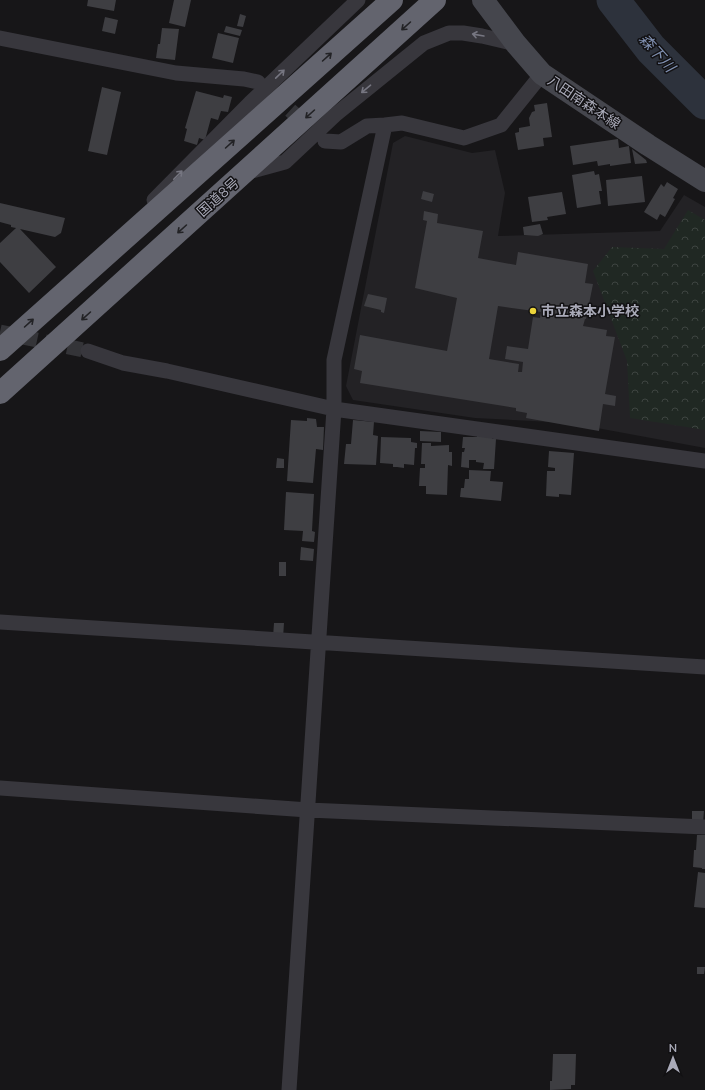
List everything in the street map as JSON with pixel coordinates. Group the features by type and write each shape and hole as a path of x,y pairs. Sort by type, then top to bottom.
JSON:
{"highway":[{"path":"0,350 93,265 392,0"},
{"name":"国道8号","path":"0,393 435,0"}],"main road":[{"name":"八田南森本線","path":"483,0 516,44 542,74 705,181"}],"street":[{"path":"93,265 135,218 250,103 358,0"},
{"path":"245,172 285,162 335,114 424,42 449,33 463,33 516,44"},
{"path":"0,38 176,74 244,79 258,82"},
{"path":"325,141 341,142 367,126 402,123 464,138 501,125 542,74"},
{"path":"290,1090 334,409 334,360 385,125"},
{"path":"88,351 123,363 167,371 334,409 705,461"},
{"path":"0,622 705,667"},
{"path":"0,788 308,810 705,827"}],"shaded area":[{"name":"市立森本小学校","path":"405,136 472,153 495,150 505,193 498,236 660,231 684,195 705,207 705,448 570,423 475,418 353,400 346,386 393,143"}],"green space":[{"path":"688,210 705,220 705,430 630,418 627,361 593,271 612,247 664,249"}],"building":[{"path":"88,0 116,0 114,11 87,6"},
{"path":"174,0 191,0 185,27 169,23"},
{"path":"240,14 246,16 243,27 237,26"},
{"path":"105,17 118,20 115,34 102,31"},
{"path":"226,26 242,30 240,36 224,32"},
{"path":"162,28 179,29 175,60 156,58"},
{"path":"218,33 239,38 233,63 212,58"},
{"path":"102,87 121,92 107,155 88,151"},
{"path":"196,91 223,98 224,95 232,97 228,112 221,111 218,120 211,118 205,140 199,138 197,145 184,141 187,129 185,128"},
{"path":"547,103 552,137 543,138 544,146 518,150 515,133 519,132 519,128 530,126 529,118 532,112 535,111 534,105"},
{"path":"618,139 619,148 629,146 631,163 598,166 597,161 573,165 570,146"},
{"path":"632,149 646,160 647,163 635,164"},
{"path":"594,171 595,175 599,174 602,191 599,191 601,204 577,208 572,175"},
{"path":"642,176 645,202 608,206 606,180"},
{"path":"667,182 678,189 673,198 675,199 665,217 660,214 657,220 644,212 661,184 664,187"},
{"path":"423,191 434,194 432,202 421,199"},
{"path":"562,192 566,214 547,217 548,220 532,222 528,197"},
{"path":"0,203 65,218 61,233 55,237 20,229 56,267 29,293 0,262 0,243 16,228 0,222"},
{"path":"424,211 438,214 437,223 483,231 478,258 516,265 518,252 588,264 585,283 593,284 586,319 583,326 607,330 606,336 615,337 605,394 616,396 615,406 603,404 599,431 526,418 527,413 516,411 516,408 360,383 362,371 354,369 360,335 447,351 457,298 415,288 427,221 423,220","holes":["498,306 541,312 540,318 533,317 528,349 507,346 505,359 523,362 522,372 518,372 519,364 489,359"]},
{"path":"540,224 543,234 538,236 524,235 523,227"},
{"path":"368,294 387,298 384,313 381,312 381,310 364,306"},
{"path":"307,418 316,419 317,427 324,427 323,450 316,449 313,483 287,481 291,420 307,421"},
{"path":"353,420 374,422 373,435 378,436 376,465 344,464 346,444 351,444"},
{"path":"420,431 441,432 441,442 420,441"},
{"path":"492,436 492,439 496,439 494,469 483,469 484,463 476,462 476,460 469,460 469,468 461,467 462,452 464,452 465,448 462,448 463,437"},
{"path":"381,437 411,438 411,442 417,443 417,448 415,448 414,465 404,464 404,468 393,467 393,464 380,463"},
{"path":"422,443 431,443 431,446 449,445 449,452 452,452 452,466 448,465 447,495 426,494 426,486 419,486 420,468 425,468 425,464 421,464"},
{"path":"549,451 574,453 571,495 559,494 559,497 546,496 547,471 555,471 555,468 548,467"},
{"path":"277,458 284,459 284,468 276,468"},
{"path":"469,470 491,471 490,481 503,482 501,501 460,497 461,488 464,488 465,479 469,479"},
{"path":"286,492 314,494 312,531 315,532 314,542 302,541 303,531 284,530"},
{"path":"301,547 314,549 313,561 300,560"},
{"path":"279,562 286,562 286,576 279,576"},
{"path":"274,623 284,623 283,638 273,637"},
{"path":"692,811 704,811 703,823 692,822"},
{"path":"697,835 705,835 705,869 693,867"},
{"path":"698,872 705,873 705,908 694,907"},
{"path":"697,967 705,967 704,974 697,974"},
{"path":"553,1054 576,1054 575,1085 571,1085 571,1089 550,1090 550,1081 552,1081"}],"waterway":[{"name":"森下川","path":"613,0 651,49 705,103"}],"tunnel":[{"path":"273,95 308,126"},
{"path":"0,332 88,351"}],"place":[{"name":"市立森本小学校","path":"533,311"}]}
